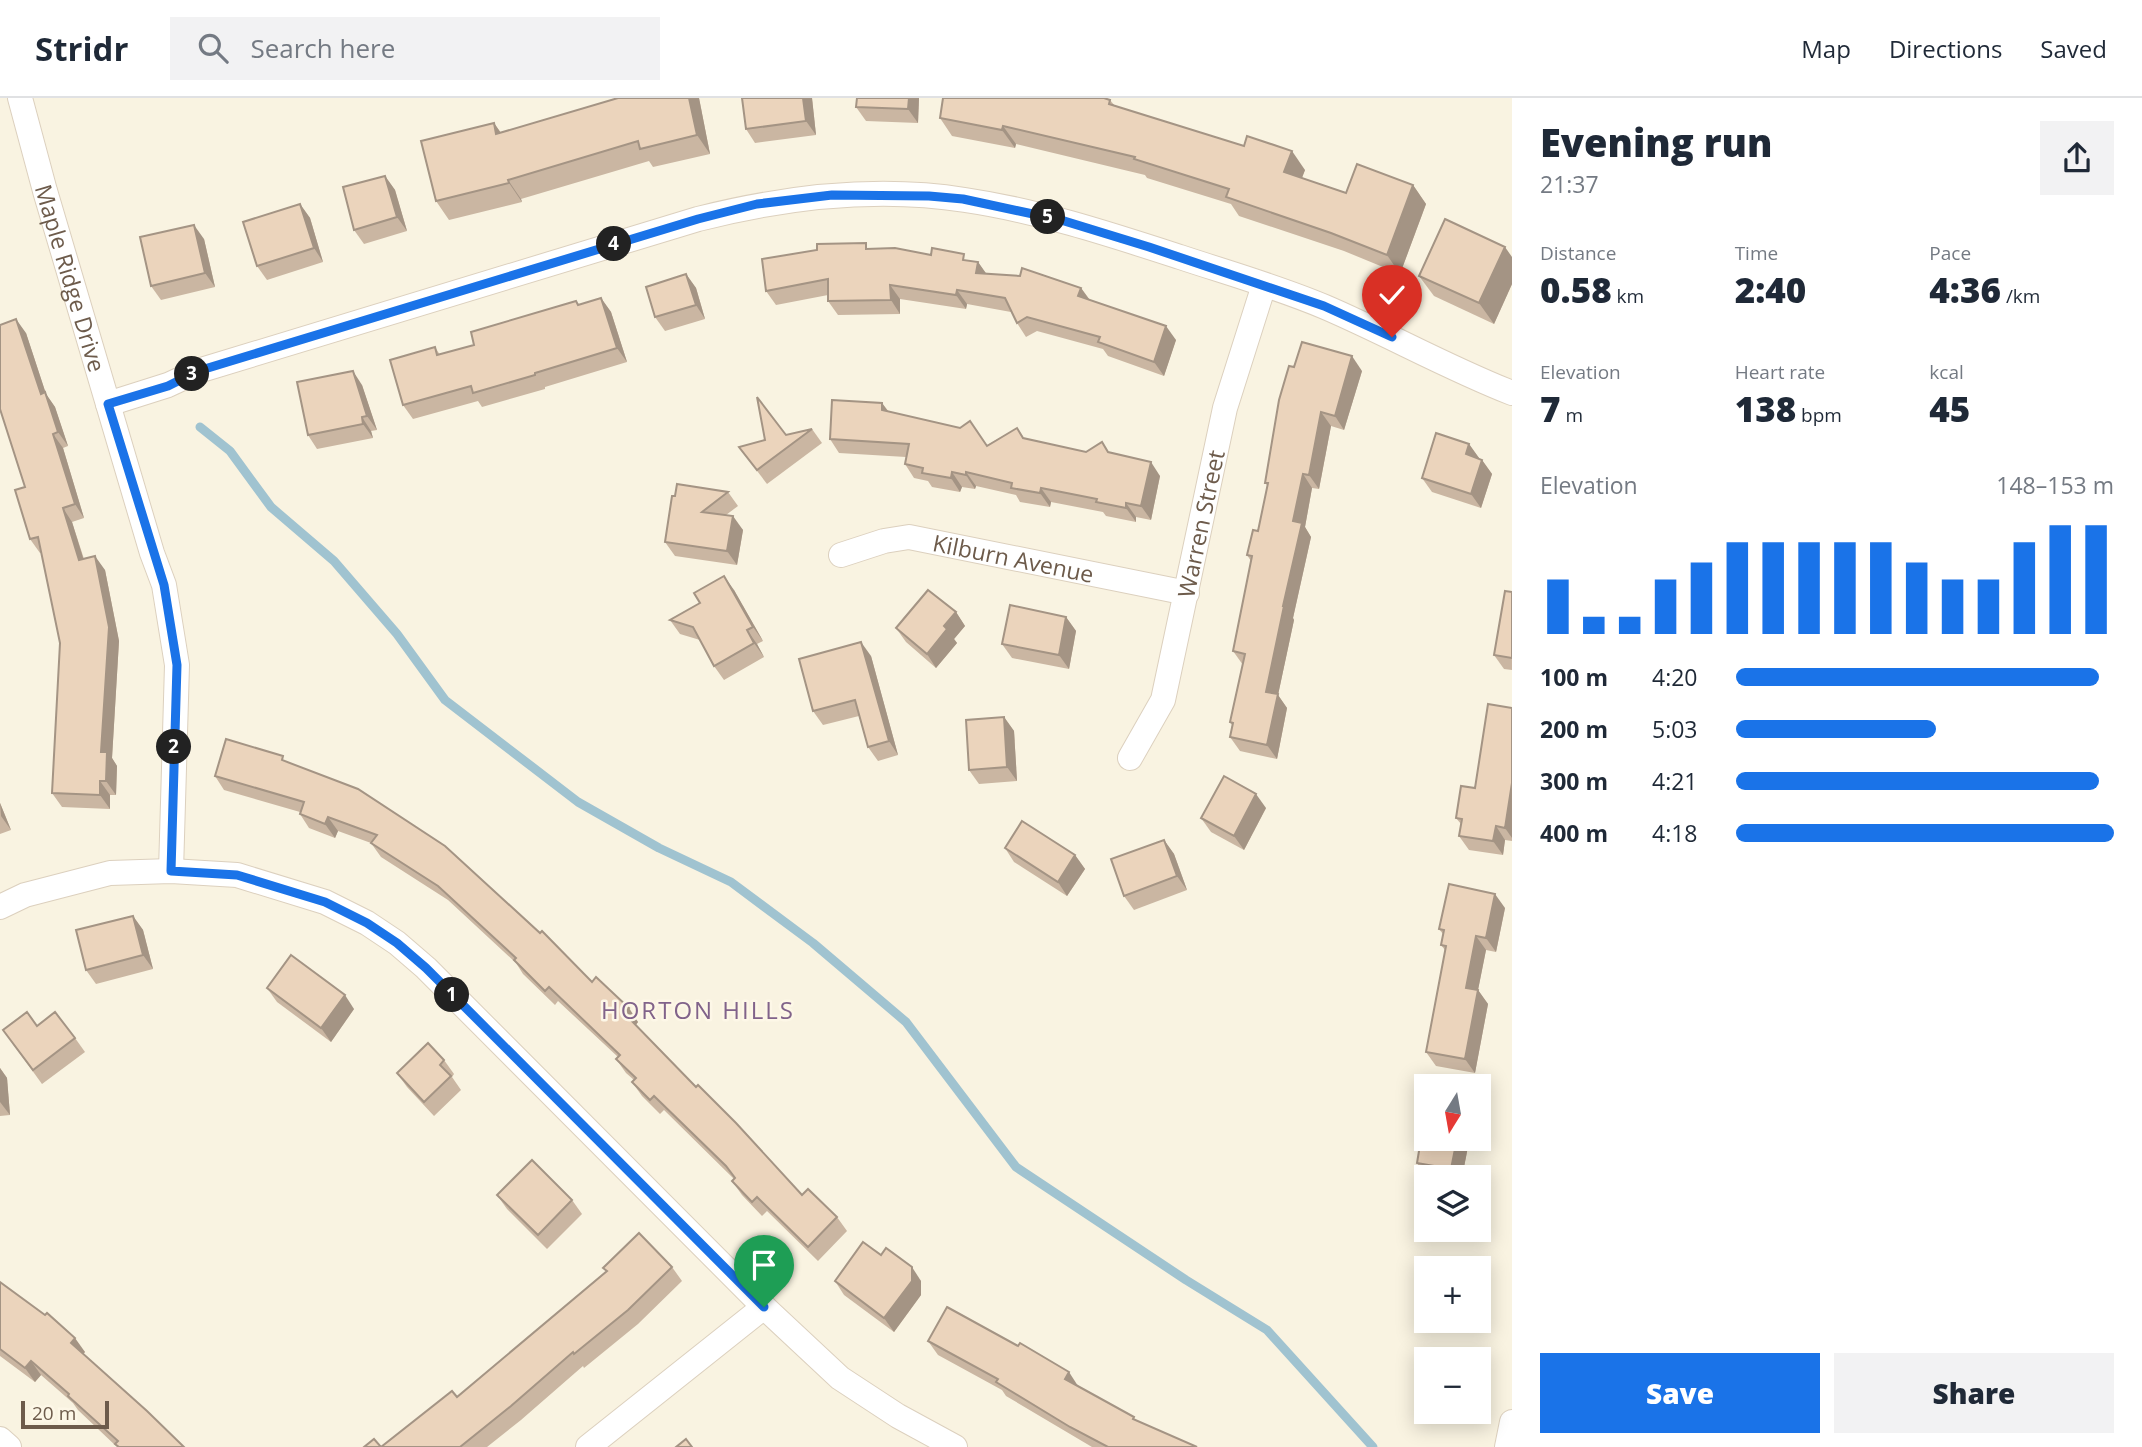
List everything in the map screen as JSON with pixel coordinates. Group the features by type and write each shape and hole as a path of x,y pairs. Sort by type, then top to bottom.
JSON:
{"street":[{"name":"Maple Ridge Drive","path":"20,98 45,191 164,585 177,665 171,871"},
{"path":"108,404 168,386 198,371 698,219 757,204 832,195 963,199 1061,220 1324,306 1392,337 1438,362 1512,393"},
{"name":"Warren Street","path":"1130,758 1163,700 1225,408 1264,285"},
{"name":"Kilburn Avenue","path":"841,555 884,541 909,537 1187,593"},
{"path":"0,907 25,895 110,873 171,871 237,875 325,902 367,923 397,943 426,968 764,1307 840,1378 898,1416 955,1447"},
{"path":"588,1447 764,1307"},
{"path":"1507,1447 1512,1422"},
{"path":"0,1439 9,1447"}],"building":[{"path":"618,98 689,98 697,135 640,149 638,141 508,180 509,183 436,201 421,141 494,123 496,134"},
{"path":"742,98 803,98 806,121 746,129"},
{"path":"857,98 909,98 908,109 856,107"},
{"path":"943,98 1104,98 1110,100 1109,104 1244,146 1247,136 1292,151 1284,172 1346,193 1357,164 1413,185 1387,255 1226,197 1229,189 1134,159 1135,157 1003,126 1002,130 940,118"},
{"path":"385,176 397,217 354,230 343,187"},
{"path":"300,204 314,248 257,266 243,222"},
{"path":"1445,219 1505,247 1479,303 1419,276"},
{"path":"194,225 205,273 151,286 140,237"},
{"path":"866,243 866,249 895,248 931,255 932,248 964,254 963,260 978,262 976,273 1020,276 1022,268 1081,288 1078,296 1166,326 1154,362 1098,342 1100,337 1027,317 1017,323 1005,298 957,290 956,295 890,285 891,300 828,301 828,279 766,291 762,259 817,250 817,244"},
{"path":"686,274 696,305 655,317 646,287"},
{"path":"601,298 617,348 473,393 471,386 403,405 390,360 435,347 437,355 474,345 471,332 576,301 578,305"},
{"path":"16,319 41,394 45,392 58,432 53,434 75,504 63,508 79,560 95,556 109,627 101,752 107,752 106,781 100,781 100,795 52,793 60,643 38,537 30,539 15,490 25,487 0,409 0,325"},
{"path":"1302,342 1352,356 1335,416 1321,412 1309,475 1303,474 1293,521 1302,523 1266,692 1278,694 1267,745 1230,737 1233,723 1230,722 1245,654 1233,651 1252,556 1247,555 1253,530 1258,531 1268,483 1265,483 1279,400 1289,366 1294,367"},
{"path":"353,371 367,416 362,417 363,424 308,435 297,382"},
{"path":"757,397 786,435 812,429 757,470 739,447 765,440"},
{"path":"832,400 882,403 882,410 960,428 970,421 987,446 1017,428 1023,438 1086,452 1102,442 1108,452 1151,462 1141,506 1126,503 1126,508 1096,502 1097,499 1041,488 1040,493 1011,488 1012,483 966,472 966,475 952,472 951,478 922,473 923,468 905,464 909,444 830,439"},
{"path":"1436,433 1469,444 1466,454 1482,460 1471,494 1422,478"},
{"path":"677,484 728,492 702,512 733,516 727,551 665,542 672,496 675,496"},
{"path":"724,576 753,627 747,630 754,643 714,666 693,627 670,620 700,603 694,593"},
{"path":"928,590 956,612 944,626 947,629 927,654 896,628"},
{"path":"1505,591 1512,592 1512,658 1494,655"},
{"path":"1010,605 1066,617 1059,655 1002,644"},
{"path":"861,642 889,741 868,747 855,700 813,711 799,659"},
{"path":"1488,704 1512,708 1512,783 1505,828 1496,826 1493,841 1459,836 1462,819 1456,818 1461,786 1475,788"},
{"path":"1004,717 1007,767 969,770 966,720"},
{"path":"226,739 283,756 282,760 358,789 445,846 540,933 542,931 592,982 596,977 629,1008 624,1013 696,1087 698,1085 736,1123 802,1195 808,1189 837,1217 808,1247 757,1197 752,1202 732,1181 735,1178 726,1166 654,1096 650,1100 632,1082 636,1078 616,1059 620,1055 549,987 545,991 514,960 516,958 438,886 371,843 377,835 328,817 325,824 300,814 304,802 215,776"},
{"path":"1224,776 1256,794 1234,836 1201,818"},
{"path":"1022,821 1075,855 1058,882 1005,848"},
{"path":"1164,840 1177,876 1124,896 1111,859"},
{"path":"1449,884 1495,894 1486,938 1476,936 1466,988 1478,990 1465,1059 1426,1052 1446,946 1441,945 1444,930 1439,929"},
{"path":"133,916 143,955 86,970 76,930"},
{"path":"291,955 345,995 321,1028 267,988"},
{"path":"27,1012 37,1026 55,1012 75,1038 33,1070 3,1030"},
{"path":"428,1043 444,1060 440,1065 451,1076 424,1102 397,1073"},
{"path":"1419,1152 1454,1152 1452,1165 1417,1163"},
{"path":"532,1160 572,1200 538,1235 497,1195"},
{"path":"639,1233 672,1267 628,1310 574,1354 573,1352 460,1447 381,1447 452,1391 457,1397 607,1271 603,1268"},
{"path":"863,1242 881,1255 886,1248 912,1267 912,1281 884,1318 835,1281"},
{"path":"0,1282 45,1315 47,1313 75,1338 71,1343 184,1447 119,1447 115,1444 118,1441 31,1361 25,1368 0,1349"},
{"path":"947,1307 1018,1346 1020,1343 1069,1372 1065,1379 1134,1417 1133,1419 1197,1447 1108,1447 1070,1427 996,1382 998,1379 928,1341"},
{"path":"374,1439 381,1447 364,1447"},
{"path":"686,1439 692,1447 676,1447"}],"waterway":[{"path":"200,427 230,451 271,507 334,561 397,634 445,700 578,802 659,848 731,882 813,943 906,1022 1016,1167 1186,1280 1267,1330 1373,1447"}],"district":[{"name":"HORTON HILLS","path":"698,1009"}],"route":[{"path":"764,1307 426,968 397,943 367,923 325,902 237,875 171,871 177,665 164,585 108,404 168,386 198,371 698,219 757,204 832,195 963,199 1061,220 1324,306 1392,337"}]}
